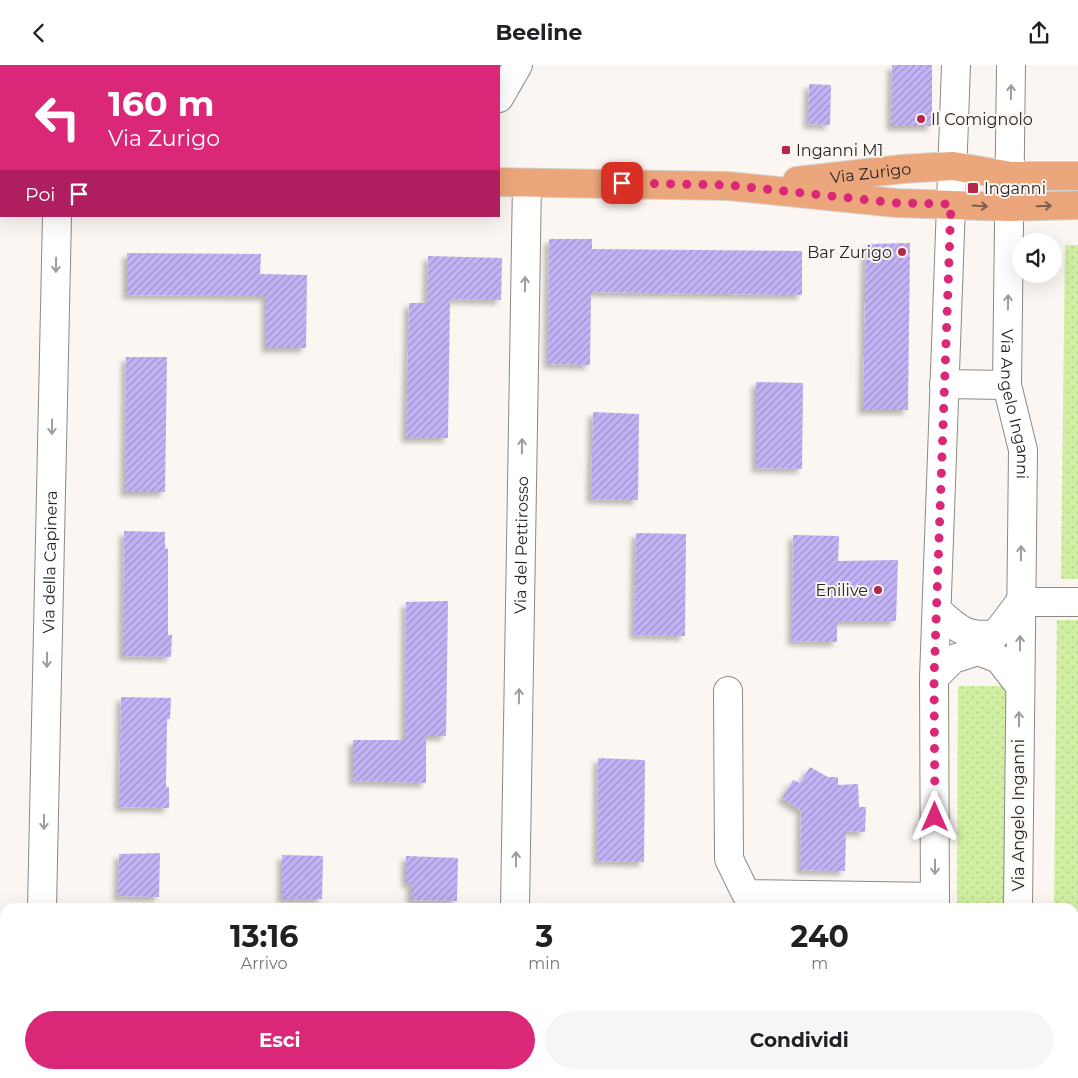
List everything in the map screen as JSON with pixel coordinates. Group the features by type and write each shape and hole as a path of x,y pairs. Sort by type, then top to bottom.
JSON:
{"main road":[{"name":"Via Zurigo","path":"500,182 728,185 953,166 1011,176 1078,176"},
{"name":"Via Zurigo","path":"728,185 896,203 1010,207 1078,205"}],"street":[{"path":"500,95 518,65"},
{"path":"728,691 729,859 746,894 935,902 934,679 956,65"},
{"name":"Via Angelo Inganni","path":"1011,65 1007,385 1023,450 1018,903"},
{"name":"Via del Pettirosso","path":"515,903 527,183"},
{"name":"Via della Capinera","path":"42,903 56,217"},
{"path":"944,384 1007,385"},
{"path":"937,610 958,629 978,636 996,634 1020,602 1078,602"},
{"path":"934,679 954,659 978,651 999,659 1019,685"}],"green space":[{"path":"1065,245 1078,245 1078,579 1061,579"},
{"path":"1057,620 1078,620 1078,903 1054,903"},
{"path":"958,686 1006,686 1005,903 957,903"}],"building":[{"path":"892,65 932,65 932,126 891,126"},
{"path":"809,84 831,85 830,125 808,124"},
{"path":"549,239 592,239 592,249 802,251 802,295 591,292 590,365 548,364"},
{"path":"910,243 908,410 863,410 866,244"},
{"path":"127,253 261,254 260,274 307,275 306,348 266,348 266,296 127,295"},
{"path":"428,256 502,258 501,300 450,299 448,438 406,438 409,303 427,303"},
{"path":"126,357 167,357 165,492 125,492"},
{"path":"756,382 803,383 802,469 756,468"},
{"path":"593,412 639,414 638,500 591,499"},
{"path":"124,531 165,532 165,548 168,549 168,635 172,635 171,657 123,656"},
{"path":"636,533 686,534 685,636 634,635"},
{"path":"793,535 839,536 838,561 898,560 896,621 837,621 837,642 792,641"},
{"path":"448,601 446,736 426,736 426,783 353,781 353,740 405,740 406,602"},
{"path":"121,697 171,698 170,719 167,719 166,787 169,787 169,808 119,807"},
{"path":"598,758 645,760 644,862 597,861"},
{"path":"810,767 828,777 838,777 838,785 858,784 859,807 866,807 865,832 846,831 845,871 800,870 801,810 782,798 793,780 800,783"},
{"path":"160,853 159,897 118,896 119,854"},
{"path":"282,855 323,856 322,899 282,899"},
{"path":"406,856 458,858 457,901 411,900 411,883 406,883"}],"place":[{"name":"Il Comignolo","path":"921,119"},
{"name":"Inganni M1","path":"786,150"},
{"name":"Inganni","path":"973,188"},
{"name":"Bar Zurigo","path":"902,252"},
{"name":"Enilive","path":"878,590"}],"route":[{"path":"622,183 728,185 896,203 951,204 934,679 935,817"}]}
